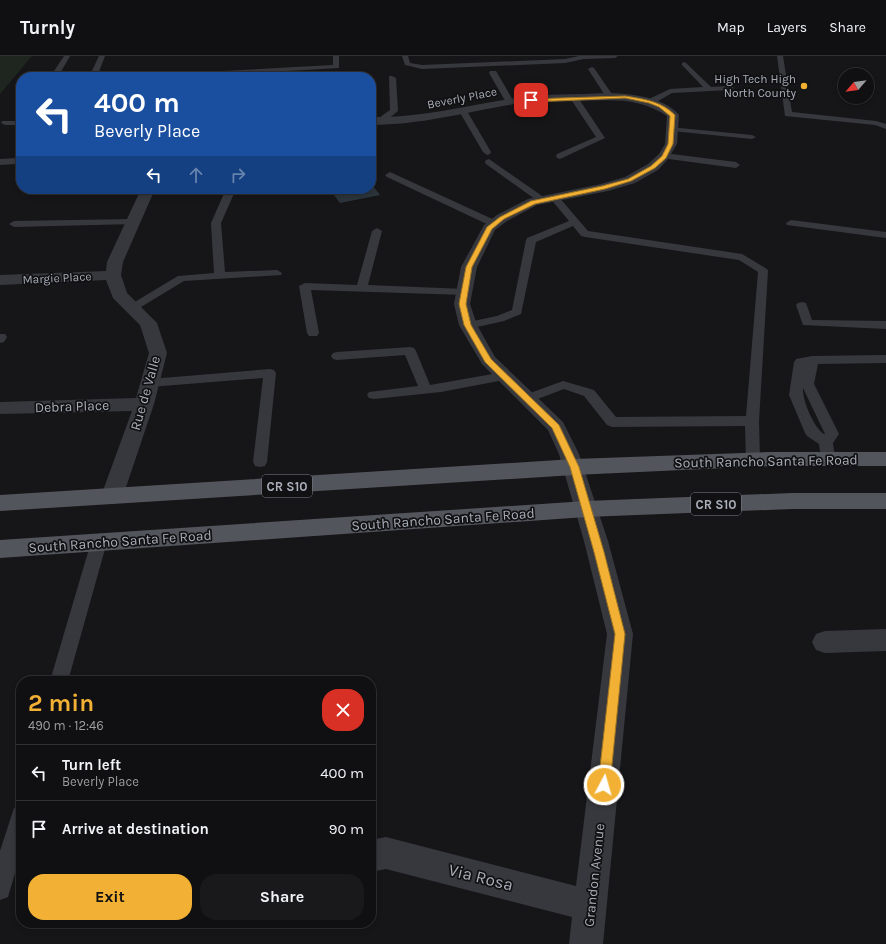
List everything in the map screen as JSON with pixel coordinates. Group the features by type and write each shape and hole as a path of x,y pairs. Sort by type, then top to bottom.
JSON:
{"main road":[{"name":"South Rancho Santa Fe Road","path":"0,503 574,467 753,460 828,450 886,459"},
{"name":"South Rancho Santa Fe Road","path":"0,549 586,509 792,501 886,501"}],"street":[{"name":"Beverly Place","path":"376,121 393,123 416,120 510,102 574,98 625,97 650,102 661,106 672,122"},
{"name":"Grandon Avenue","path":"586,944 620,634 574,467 556,426 488,360 468,325 462,304 469,267 489,228 502,218 533,202 603,188 630,180 653,167 664,156 671,144 672,122"},
{"name":"Rue de Valle","path":"112,496 144,404 158,353 148,323 119,295 114,275 115,262 145,194"},
{"name":"Margie Place","path":"0,280 114,275"},
{"name":"Debra Place","path":"0,408 144,404"},
{"path":"825,642 886,640"},
{"name":"Via Rosa","path":"376,855 386,853 511,884 591,906"}],"lane":[{"path":"57,72 68,56"},
{"path":"95,72 102,56"},
{"path":"242,72 337,67 336,56"},
{"path":"405,56 407,64 422,67 565,61 584,57 615,56"},
{"path":"780,56 788,114 876,124 886,127"},
{"path":"684,64 709,89"},
{"path":"592,69 610,97"},
{"path":"493,73 510,102"},
{"path":"376,120 394,111 392,78"},
{"path":"650,102 670,90 730,88"},
{"path":"560,156 601,138 574,98"},
{"path":"463,111 487,152"},
{"path":"672,122 752,137"},
{"path":"5,123 16,123"},
{"path":"664,156 736,165"},
{"path":"0,162 16,161"},
{"path":"489,162 549,199 575,222 585,234 742,256 763,271 752,420 753,460"},
{"path":"390,175 495,224"},
{"path":"220,276 216,223 229,194"},
{"path":"14,224 132,222"},
{"path":"468,325 500,319 516,312 531,240 575,222"},
{"path":"791,223 886,235"},
{"path":"362,288 377,231"},
{"path":"132,308 182,278 277,273"},
{"path":"313,334 305,286 464,292"},
{"path":"802,305 807,323 886,325"},
{"path":"337,356 410,351 426,390"},
{"path":"828,450 812,433 796,394 800,362 812,360 886,359"},
{"path":"150,383 270,373 260,462"},
{"path":"374,395 426,390 504,376"},
{"path":"527,399 563,385 589,393 612,422 752,420"},
{"path":"60,676 99,542"},
{"path":"0,889 16,833"}],"shaded area":[{"path":"0,56 32,56 19,72 16,72 16,75 0,94"},
{"path":"376,190 380,195 340,203 334,195 376,194"}],"place":[{"name":"High Tech High North County","path":"804,86"}],"route":[{"path":"531,100 614,96 625,97 650,102 661,106 673,115 671,144 664,156 653,167 630,180 603,188 533,202 502,218 489,228 469,267 462,304 468,325 488,360 556,426 574,467 599,552 620,634 604,785"}]}
